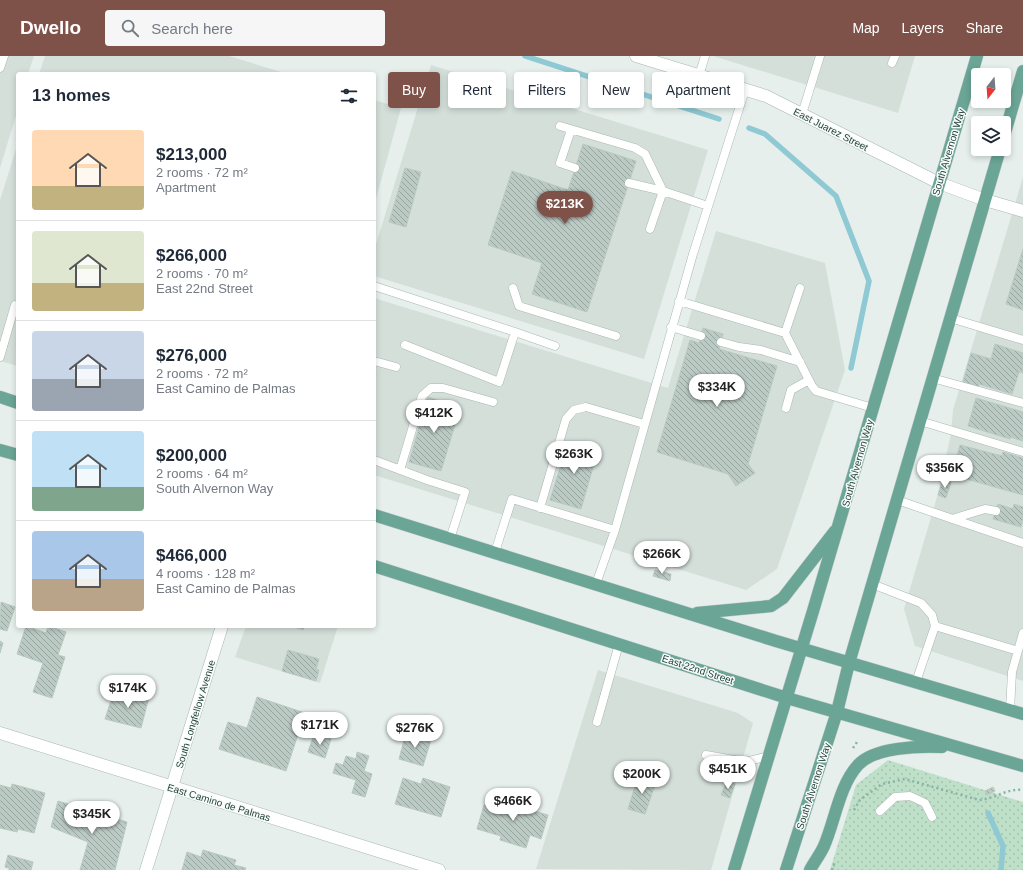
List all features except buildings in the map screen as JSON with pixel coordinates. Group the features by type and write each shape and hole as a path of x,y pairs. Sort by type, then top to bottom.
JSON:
{"main road":[{"name":"South Alvernon Way","path":"734,870 802,649 977,56"},
{"path":"1010,116 1023,71"},
{"name":"South Alvernon Way","path":"786,870 837,712 849,663 998,156"},
{"path":"0,397 16,402"},
{"path":"0,450 16,454"},
{"path":"376,516 802,649 1023,714"},
{"path":"690,613 771,606 783,598 838,527"},
{"name":"East 22nd Street","path":"376,567 787,698 1023,766"},
{"path":"810,870 824,846 843,792 858,764 875,754 916,746 959,747"}],"street":[{"name":"East Juarez Street","path":"636,56 686,72"},
{"name":"East Juarez Street","path":"745,90 766,96 939,183 985,200 1023,211"},
{"name":"South Longfellow Avenue","path":"146,870 221,628"},
{"name":"East Camino de Palmas","path":"0,732 439,870"}],"lane":[{"path":"0,68 4,56"},
{"path":"700,72 704,56"},
{"path":"802,114 820,56"},
{"path":"596,584 615,530 679,301 745,90"},
{"path":"560,126 635,148 644,154 663,191 650,229"},
{"path":"571,130 560,163 575,168"},
{"path":"629,183 663,191 708,206"},
{"path":"376,287 555,346"},
{"path":"513,288 519,306 616,336"},
{"path":"800,288 786,333 812,386 816,391 873,408"},
{"path":"679,301 786,333"},
{"path":"0,357 15,305"},
{"path":"950,318 1023,340"},
{"path":"672,327 701,336"},
{"path":"405,345 499,382 515,332"},
{"path":"721,342 739,347 760,350 800,362"},
{"path":"376,362 396,367"},
{"path":"932,378 1023,403"},
{"path":"786,408 792,390 809,380"},
{"path":"400,470 422,396 431,388 443,388 493,402"},
{"path":"540,508 566,419 574,410 586,407 644,424"},
{"path":"920,421 1023,452"},
{"path":"376,461 427,480 465,492 450,539"},
{"path":"494,552 512,499 615,530"},
{"path":"897,500 1023,543"},
{"path":"952,519 985,509 996,511"},
{"path":"872,584 921,603 932,615 935,626 916,682"},
{"path":"935,626 1018,651"},
{"path":"1010,710 1012,672 1023,633"},
{"path":"597,722 619,644"},
{"path":"706,755 745,762 769,756"},
{"path":"880,811 894,797 910,796 925,803 932,817"}],"path":[{"path":"853,749 857,742"}],"shaded area":[{"path":"0,56 34,56 29,72 16,72 16,116 0,168"},
{"path":"45,56 229,56 281,72 40,72"},
{"path":"713,56 915,56 898,113"},
{"path":"431,65 454,72 448,72 448,108 506,108 506,88 514,90 514,108 571,108 708,150 644,359 376,277 376,244 418,108 440,108 440,72 429,72"},
{"path":"376,101 388,104 388,108 401,108 376,199"},
{"path":"16,149 16,365 0,361 0,200"},
{"path":"1023,177 1023,681 915,646 904,609 937,497 951,434 953,410"},
{"path":"716,231 825,263 845,370 777,569 746,590 376,476 376,299 668,388"},
{"path":"245,628 337,628 320,683 235,657"},
{"path":"598,670 738,713 753,723 711,870 536,869"}],"green space":[{"path":"888,760 1023,802 1023,870 830,870 856,785"}],"waterway":[{"path":"525,56 719,119"},
{"path":"749,128 765,134 836,196 869,281 851,368"},
{"path":"988,813 1003,846 1001,870"}]}
